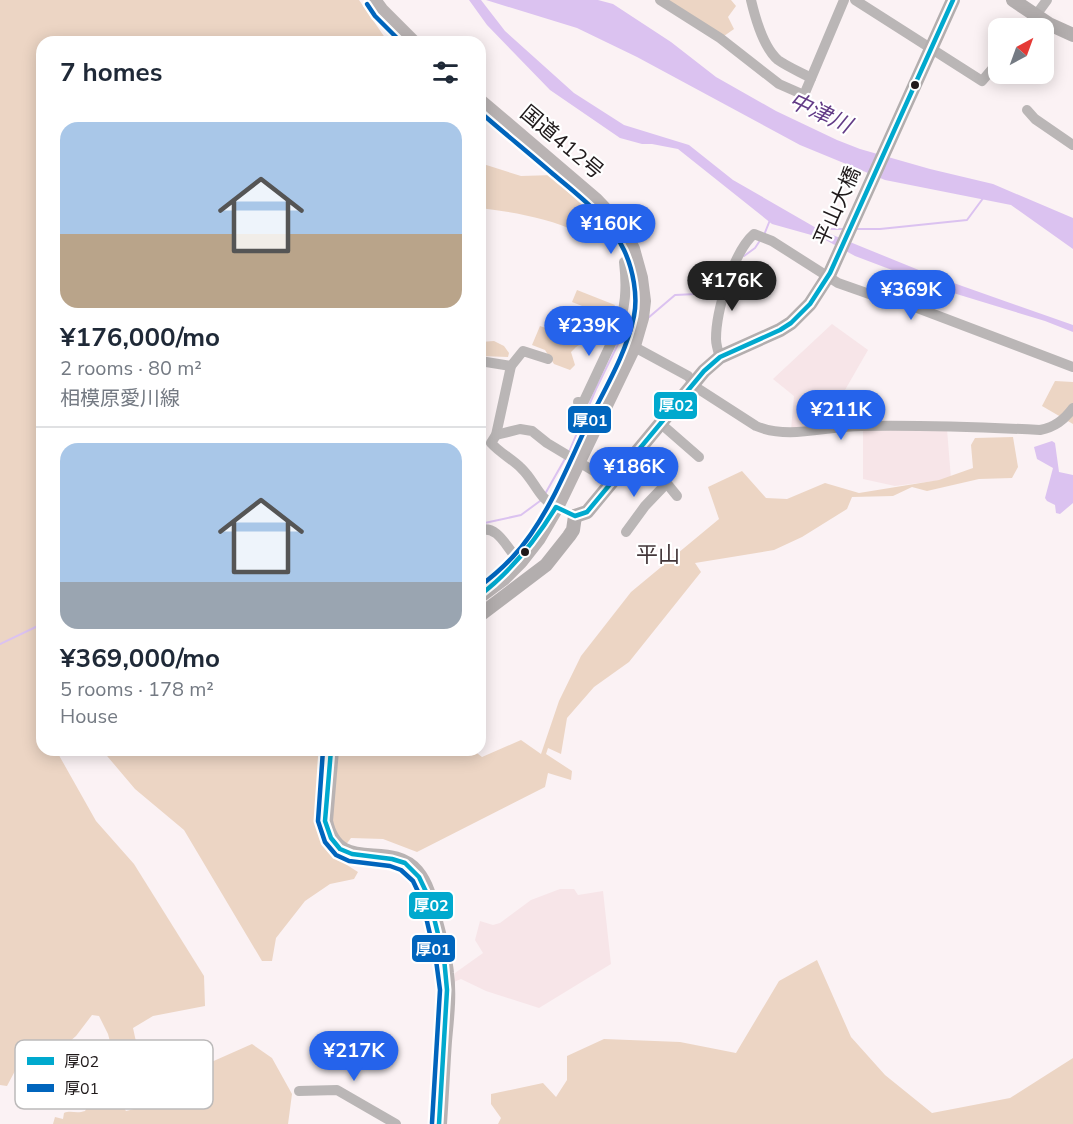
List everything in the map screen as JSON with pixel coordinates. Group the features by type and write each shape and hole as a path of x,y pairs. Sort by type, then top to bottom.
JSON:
{"highway":[{"path":"373,0 406,36"},
{"name":"国道412号","path":"486,107 595,200 623,232 634,256 643,301 641,318 632,349 547,501 538,538 520,561 486,591"},
{"path":"331,756 325,821 332,841 347,853 399,860 407,864 423,881 431,906 447,974 439,1124"}],"main road":[{"name":"平山大橋","path":"575,516 587,512 693,382 720,357 780,330 791,323 810,304 829,275 953,0"},
{"path":"1013,0 1073,35"},
{"path":"486,610 546,565 573,530 575,516 547,501"}],"street":[{"path":"660,0 720,38 779,84 804,95 844,0"},
{"path":"751,0 754,14 770,50 777,59 811,78"},
{"path":"855,0 929,53 982,81 988,74"},
{"path":"1038,16 1047,0"},
{"path":"1027,110 1035,119 1073,145"},
{"path":"720,357 716,341 718,310 724,289 751,235 756,234 849,287 891,298 1073,367"},
{"path":"578,402 582,403 620,336 625,303 624,261 634,256"},
{"path":"620,336 640,350 688,376 697,388 756,426 782,433 861,426 1040,430 1061,422 1073,408"},
{"path":"489,440 511,366 523,351 548,359"},
{"path":"486,362 511,366"},
{"path":"660,423 692,454"},
{"path":"489,440 511,430 527,429 612,482"},
{"path":"489,440 521,469 547,501"},
{"path":"639,449 677,496"},
{"path":"626,532 645,506 666,484"},
{"path":"486,528 499,534 514,557 520,561"},
{"path":"299,1091 337,1090 396,1124"}],"shaded area":[{"path":"0,0 359,0 384,36 36,36 36,756 59,756 96,821 134,864 204,976 205,1006 153,1016 133,1028 136,1040 110,1040 99,1016 92,1015 71,1040 15,1040 15,1071 7,1086 0,1085"},
{"path":"469,0 481,0 505,31 574,93 624,125 689,145 733,180 818,229 931,275 1073,325 1073,332 1045,321 950,292 855,256 822,238 772,224 678,149 620,138 550,90 487,25"},
{"path":"486,0 598,0 613,4 671,42 716,77 776,111 837,140 930,169 993,184 1073,218 1073,249 1011,205 885,180 800,145 637,57 577,28"},
{"path":"668,0 731,0 736,6 728,17 734,29 724,36"},
{"path":"486,165 521,176 554,175 603,217 578,232 542,219 486,209"},
{"path":"577,290 615,305 610,317 572,302"},
{"path":"571,307 608,321 603,333 566,319"},
{"path":"832,324 868,350 845,390 837,425 791,430 794,396 773,379"},
{"path":"540,326 561,333 565,326 598,338 597,343 587,340 571,352 575,365 570,370 554,364 545,350 532,345"},
{"path":"494,341 504,346 509,353 508,357 486,356 486,342"},
{"path":"1055,381 1073,382 1073,424 1042,406"},
{"path":"947,429 951,479 895,486 863,479 863,430"},
{"path":"1013,437 1018,467 1012,478 979,479 927,491 912,487 893,496 852,497 847,509 802,537 774,550 695,563 701,572 629,662 594,687 567,718 561,754 548,748 546,754 572,771 571,780 548,773 545,787 417,852 383,839 351,838 336,858 358,872 354,879 330,884 305,901 276,938 272,961 262,961 184,830 135,789 107,756 482,757 521,740 541,754 559,701 581,656 631,592 719,519 708,487 742,471 766,498 787,499 825,483 859,493 939,480 973,468 971,445 975,438"},
{"path":"1052,441 1055,443 1059,472 1073,475 1073,503 1060,514 1056,513 1055,505 1045,498 1053,468 1037,459 1034,447"},
{"path":"560,889 574,889 578,895 603,891 611,964 539,1008 486,991 461,979 454,982 455,973 483,953 475,940 480,921 493,925 500,923 531,900"},
{"path":"817,960 851,1037 885,1075 932,1113 1010,1098 1073,1058 1073,1124 498,1124 501,1118 491,1104 491,1094 543,1083 556,1097 567,1080 567,1056 604,1039 680,1042 736,1053 779,981"},
{"path":"252,1044 272,1058 292,1094 288,1124 53,1124 55,1117 63,1119 64,1113 69,1112 86,1109 125,1109 126,1111 134,1109 213,1109 213,1061"}],"waterway":[{"path":"857,229 880,229 967,220 984,197"},
{"path":"764,235 770,220"},
{"path":"815,229 845,229"},
{"path":"744,256 755,248 761,239"},
{"path":"648,318 675,295 696,294 729,266"},
{"path":"569,452 620,340"},
{"path":"545,494 566,457"},
{"path":"486,523 521,515 540,501"},
{"path":"0,644 36,627"}],"transit line":[{"name":"厚02","path":"486,590 522,555 556,507 575,516 587,512 704,371 720,357 780,330 791,323 810,304 830,273 953,0"},
{"name":"厚01","path":"367,4 375,16 395,36"},
{"name":"厚01","path":"486,117 583,199 602,218 618,238 627,257 634,283 635,300 634,316 626,345 547,508 520,549 486,581"},
{"name":"厚01","path":"323,756 318,821 325,842 336,855 349,861 390,866 401,870 413,881 422,900 436,960 440,990 432,1123"},
{"name":"厚02","path":"330,756 325,821 331,838 340,849 352,854 405,863 419,877 429,898 444,958 447,990 439,1124"}],"district":[{"name":"平山","path":"658,555"}],"water label":[{"name":"中津川","path":"820,113"}]}
